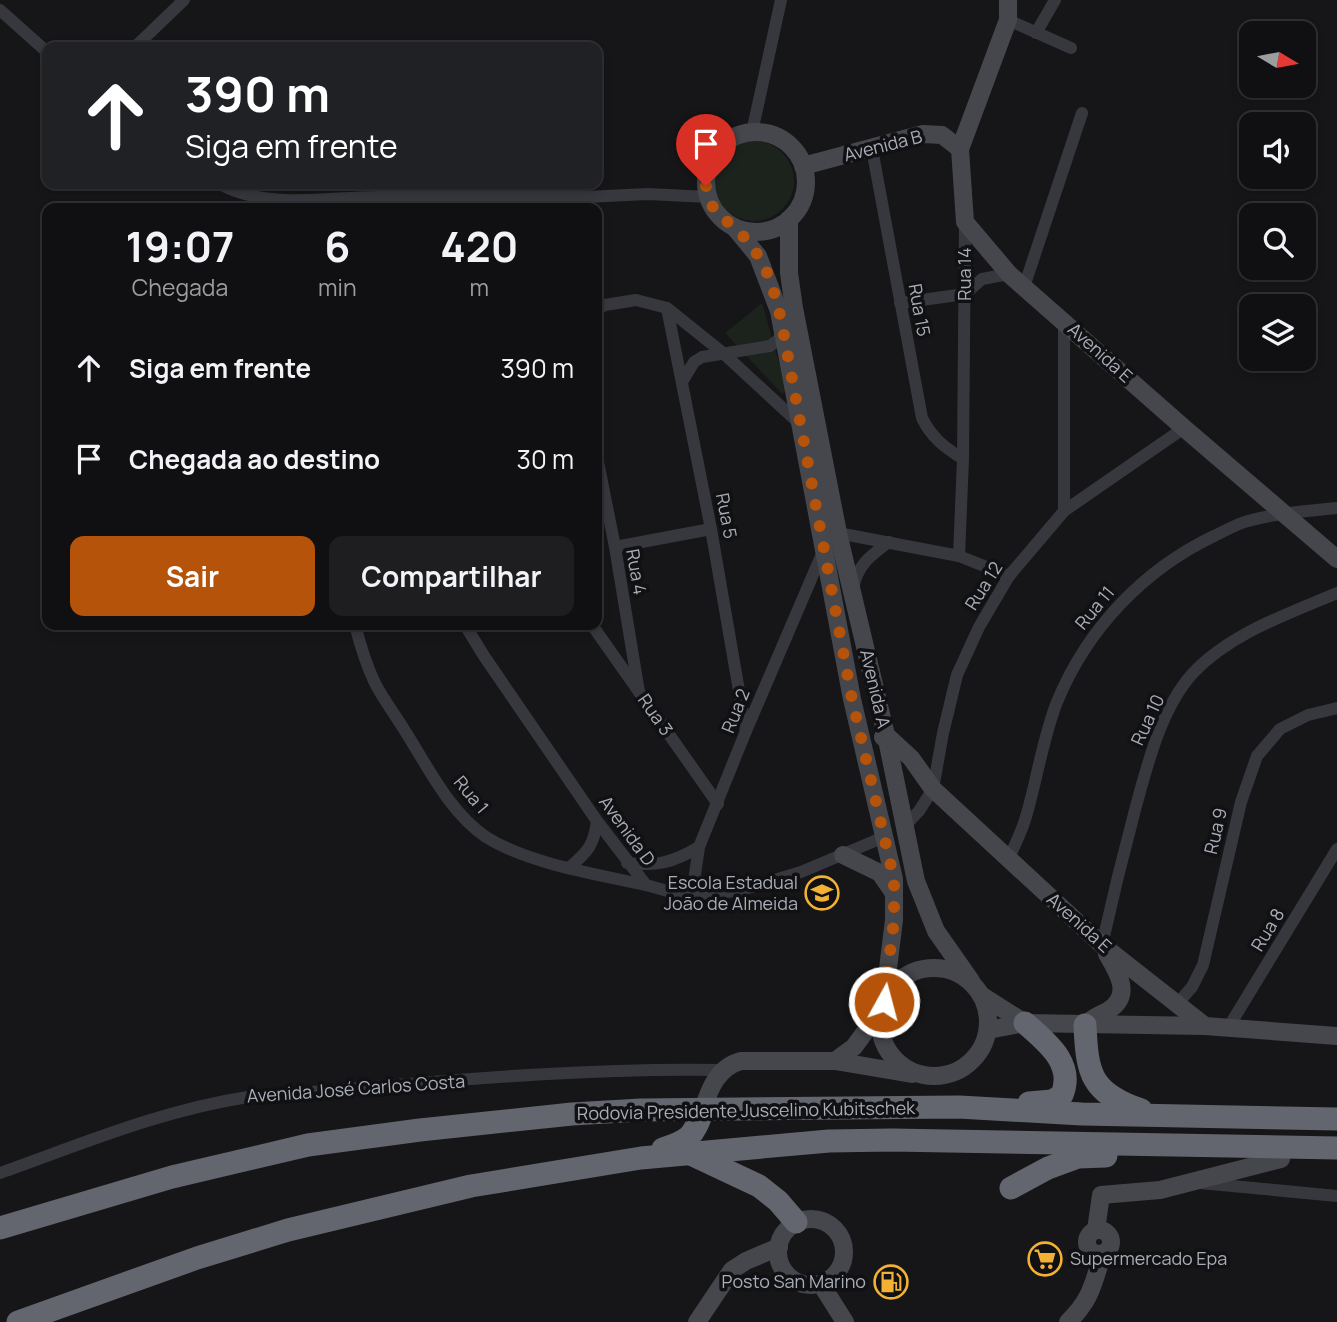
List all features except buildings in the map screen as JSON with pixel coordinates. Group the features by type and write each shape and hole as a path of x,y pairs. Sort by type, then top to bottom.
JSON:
{"highway":[{"path":"959,1107 1052,1101 1062,1095 1066,1077 1062,1063 1052,1047 1025,1023"},
{"path":"1085,1025 1086,1058 1096,1083 1115,1100 1157,1116"},
{"name":"Rodovia Presidente Juscelino Kubitschek","path":"0,1228 172,1177 263,1154 431,1128 572,1114 641,1110 959,1107 1157,1116 1337,1119"},
{"path":"640,1158 690,1138 703,1110"},
{"name":"Rodovia Presidente Juscelino Kubitschek","path":"18,1322 197,1258 288,1230 471,1186 640,1158 829,1141 892,1140 1337,1148"},
{"path":"691,1154 759,1186 778,1201 796,1222"},
{"path":"1011,1188 1048,1168 1078,1157 1337,1161"}],"street":[{"path":"140,42 184,0"},
{"path":"752,132 781,0"},
{"name":"Rua 14","path":"959,556 965,293 965,222 960,149 1008,20 1008,0"},
{"path":"1036,33 1055,0"},
{"path":"0,10 42,48"},
{"path":"1008,20 1071,48"},
{"path":"1024,287 1082,113"},
{"path":"767,133 782,139 794,149 803,166 806,178 799,208 777,228 764,232 749,232 736,228 716,213 708,197 707,170 713,156 723,144 736,135 767,133"},
{"name":"Avenida B","path":"803,166 923,134 942,135 960,149"},
{"name":"Rua 15","path":"872,149 922,418 935,439 963,459"},
{"path":"232,189 252,197 271,200 375,197 489,203 648,194 708,197"},
{"path":"572,203 586,197"},
{"name":"Avenida A","path":"789,219 789,273 794,308 838,533 886,735 916,881 936,931 976,988"},
{"name":"Avenida E","path":"965,222 1009,274 1337,559"},
{"name":"Avenida A","path":"736,228 758,256 779,311 852,699 894,879 894,920 884,1004"},
{"path":"900,303 965,293 982,279 1009,274"},
{"path":"602,307 636,300 667,308 723,353 801,425"},
{"name":"Rua 5","path":"667,308 711,529 746,731"},
{"path":"1064,320 1064,511"},
{"path":"682,383 694,362 702,356 751,351 770,346 778,340 783,330"},
{"name":"Rua 12","path":"905,826 919,811 933,789 957,675 979,628 1009,576 1064,511 1184,428"},
{"name":"Rua 4","path":"602,482 639,692"},
{"name":"Rua 11","path":"1009,859 1025,821 1057,702 1080,656 1102,624 1143,582 1183,552 1245,521 1283,513 1337,508"},
{"path":"615,547 711,529"},
{"path":"838,533 959,556 1009,576"},
{"path":"853,595 855,579 862,564 889,542"},
{"name":"Rua 2","path":"699,894 695,874 699,847 825,546"},
{"name":"Rua 10","path":"1102,945 1115,884 1152,750 1168,711 1193,674 1228,645 1270,621 1337,593"},
{"name":"Rua 1","path":"356,630 362,653 375,683 439,785 467,821 486,837 503,845 569,868 646,885"},
{"name":"Avenida D","path":"469,630 597,821 646,885 671,892 699,894 738,891 801,872 884,837"},
{"name":"Rua 3","path":"596,630 718,804"},
{"name":"Rua 9","path":"1178,1003 1192,987 1203,965 1241,802 1257,757 1280,729 1308,715 1337,708"},
{"path":"863,744 886,735"},
{"name":"Avenida E","path":"886,735 911,758 933,789 1102,945 1205,1026"},
{"path":"569,868 587,852 595,838 597,821"},
{"path":"627,863 653,866 678,860 699,847"},
{"name":"Rua 8","path":"1228,1028 1337,849"},
{"path":"844,855 880,873 894,892"},
{"path":"1085,1025 1095,1015 1110,1009 1119,1001 1123,987 1120,976 1102,945"},
{"path":"835,1061 854,1047 893,987 922,969 940,968 956,972 1025,1023"},
{"path":"884,1004 880,1019 882,1038 890,1054 903,1067 919,1075 938,1077 956,1073 971,1063 982,1048 988,1030 988,1012 976,988"},
{"path":"988,1030 1025,1023 1205,1026 1337,1036"},
{"name":"Avenida José Carlos Costa","path":"0,1172 152,1119 229,1100 576,1072 635,1069 723,1070 741,1061 835,1061 919,1075"},
{"path":"703,1110 723,1070"},
{"path":"1068,1322 1085,1302 1097,1278 1099,1258 1088,1245 1088,1238 1100,1226 1101,1195 1160,1190 1196,1183 1281,1159"},
{"path":"1196,1183 1337,1196"},
{"path":"819,1219 838,1232 843,1242 845,1252 838,1272 825,1281 799,1283 783,1269 779,1252 784,1232 796,1222 819,1219"},
{"path":"697,1322 732,1270 752,1258 779,1252"},
{"path":"825,1281 845,1322"}],"shaded area":[{"path":"754,141 769,144 782,153 791,166 794,181 791,196 782,209 769,218 754,221 739,218 726,209 717,196 714,181 717,166 726,153 739,144"},
{"path":"762,303 787,390 782,394 725,333"}],"place":[{"name":"Escola Estadual João de Almeida","path":"822,893"},
{"name":"Supermercado Epa","path":"1045,1259"},
{"name":"Posto San Marino","path":"891,1282"}],"route":[{"path":"706,186 716,213 736,228 758,256 779,311 852,699 894,879 894,920 884,1002"}]}
